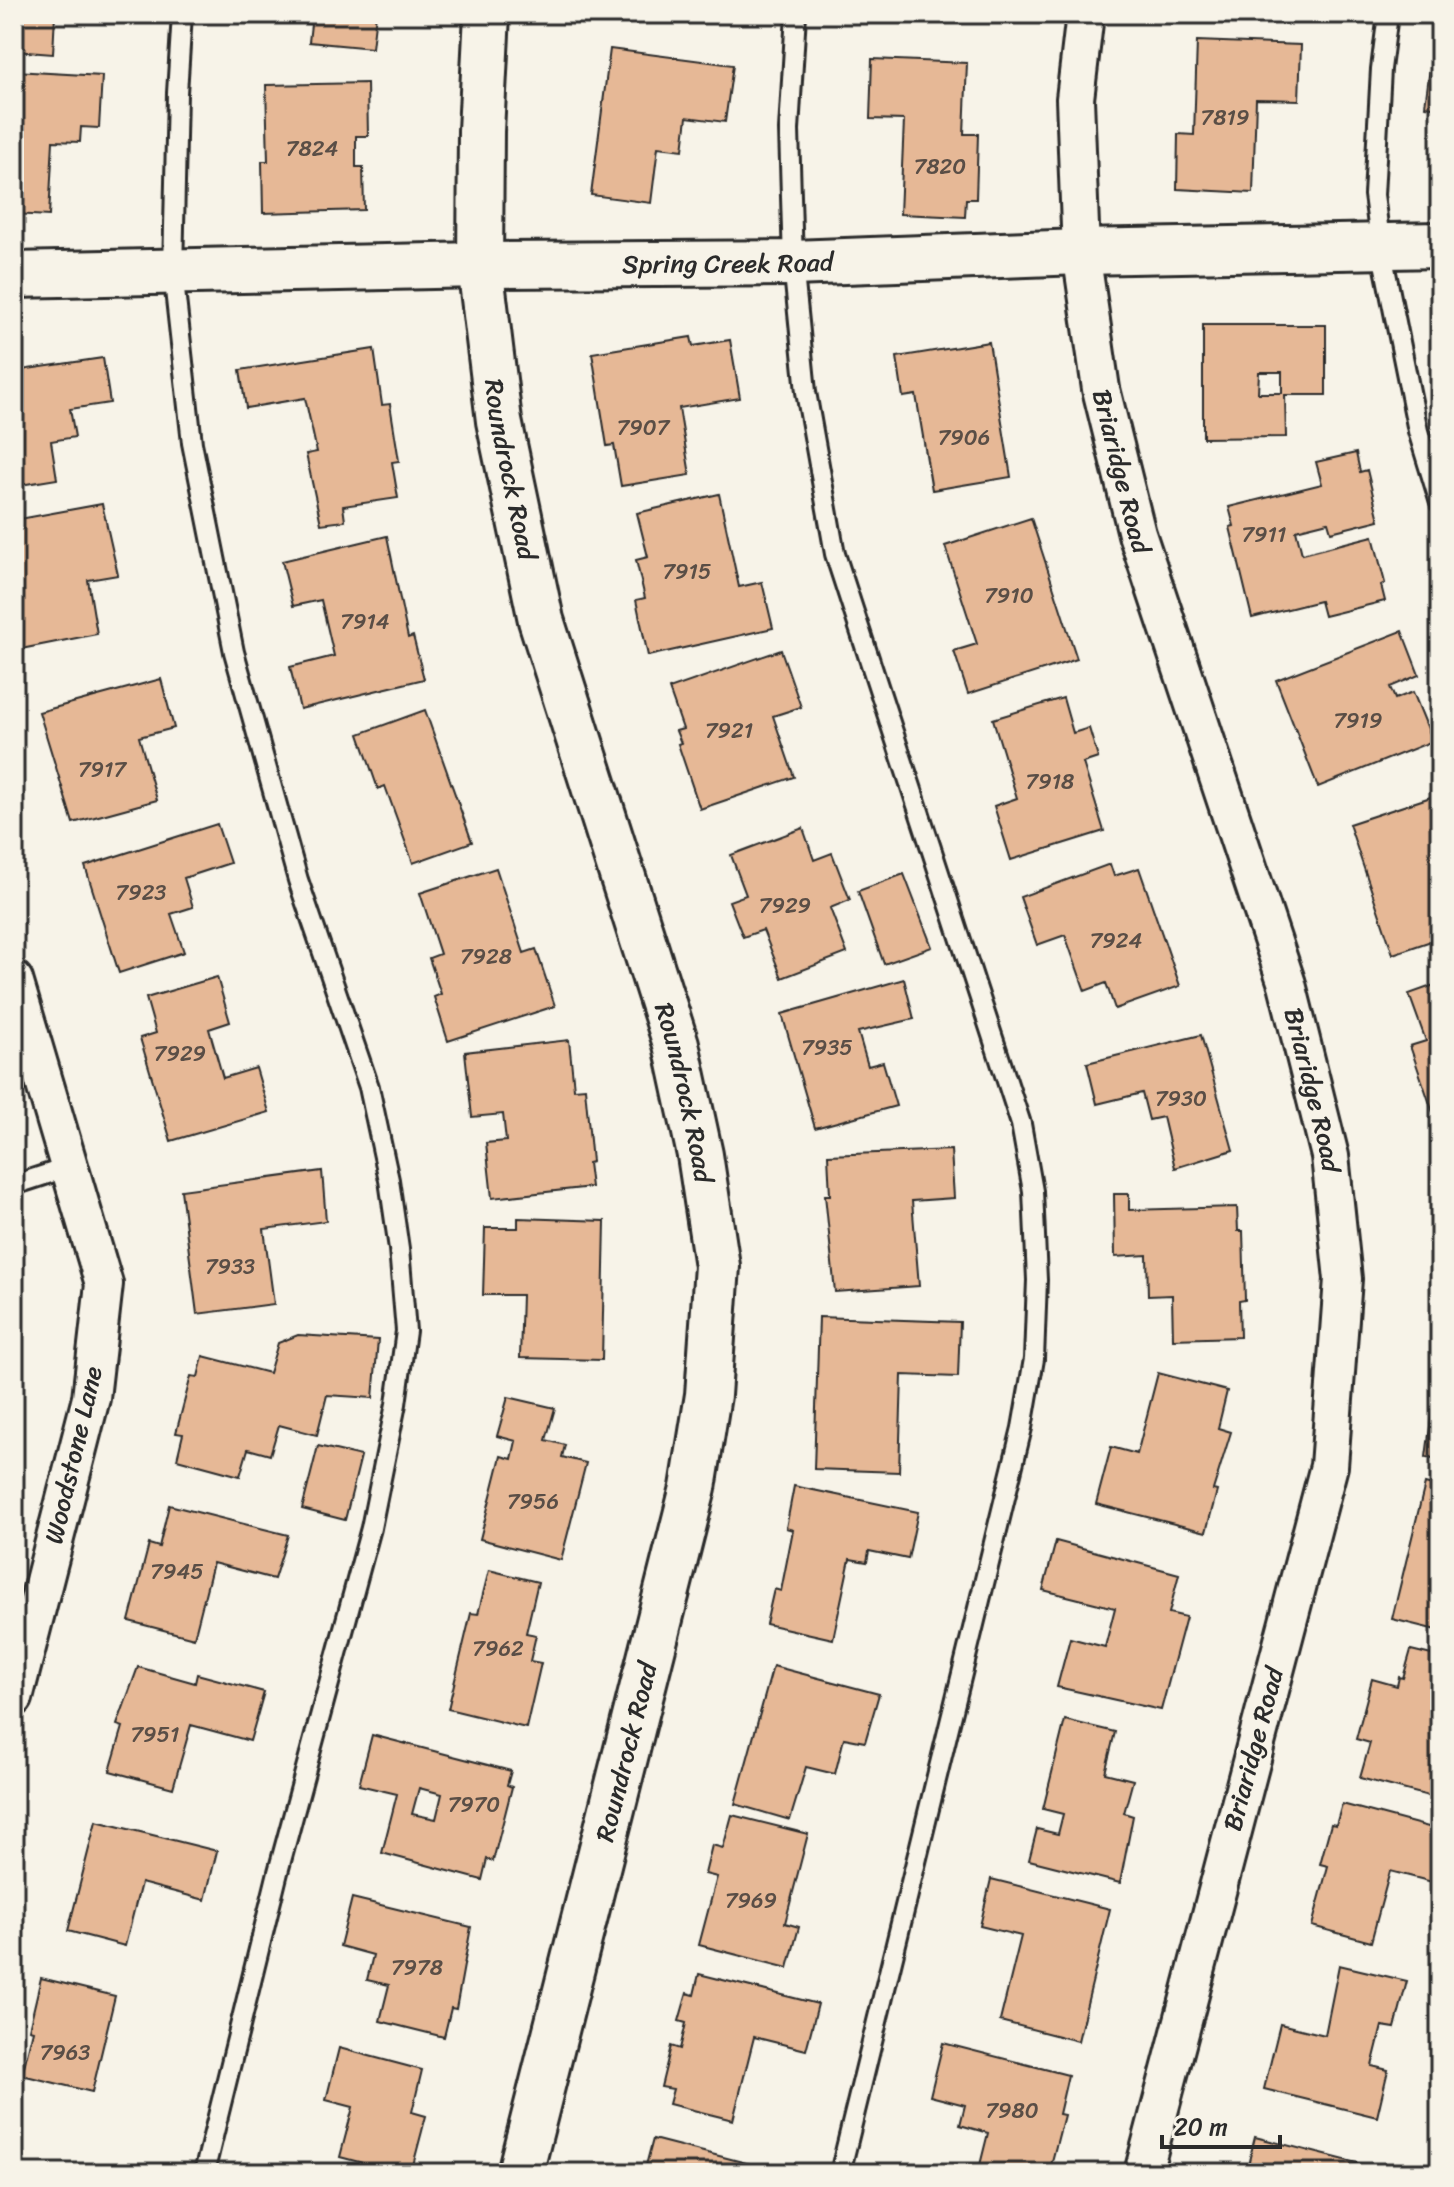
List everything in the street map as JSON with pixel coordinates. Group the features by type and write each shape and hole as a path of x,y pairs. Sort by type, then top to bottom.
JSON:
{"street":[{"name":"Roundrock Road","path":"487,14 481,131 480,265 499,421 541,620 676,1044 700,1155 717,1266 708,1395 693,1488 520,2173"},
{"name":"Briaridge Road","path":"1085,14 1075,99 1081,252 1101,389 1137,534 1290,998 1330,1156 1343,1279 1329,1466 1143,2173"},
{"name":"Spring Creek Road","path":"14,275 480,265 793,263 1081,252 1440,245"},
{"name":"Woodstone Lane","path":"14,980 104,1284 91,1398 14,1698"}],"lane":[{"path":"182,14 173,272 192,443 234,652 298,880 369,1087 389,1180 406,1331 396,1404 371,1528 278,1872 204,2173"},
{"path":"796,14 789,130 793,263 806,392 835,554 1021,1124 1033,1191 1037,1280 1034,1359 1022,1428 840,2173"},
{"path":"1388,14 1381,69 1374,195 1381,248 1418,431 1440,503"},
{"path":"14,1185 69,1167"}],"building":[{"path":"14,14 55,14 53,54 14,51"},
{"path":"287,14 376,14 372,48 309,42 311,24 286,21"},
{"path":"626,14 689,14 689,20"},
{"path":"1197,41 1301,45 1299,100 1256,99 1253,193 1177,189 1178,134 1194,135"},
{"path":"610,49 733,65 725,122 687,117 683,150 658,147 651,203 591,195"},
{"path":"872,59 967,63 964,134 978,134 976,199 966,199 965,217 900,214 904,120 870,119"},
{"path":"1431,60 1440,61 1440,108 1425,106"},
{"path":"14,71 102,76 99,128 81,127 80,142 53,141 49,216 14,214"},
{"path":"367,83 368,136 356,136 356,167 363,167 364,210 263,213 262,161 268,161 266,85"},
{"path":"1203,325 1326,325 1326,395 1285,395 1286,437 1203,438","holes":["1259,372 1282,372 1282,393 1258,393"]},
{"path":"691,337 693,346 730,340 740,398 679,408 690,475 621,486 614,445 607,446 592,353"},
{"path":"989,342 1011,477 932,490 916,395 903,397 897,357"},
{"path":"374,349 382,405 390,404 399,461 392,462 398,498 343,506 345,521 321,524 306,454 317,452 305,398 246,408 240,370"},
{"path":"103,358 110,403 70,409 75,437 51,441 57,479 14,486 14,371"},
{"path":"1356,453 1360,472 1367,470 1379,520 1331,532 1328,522 1296,530 1302,554 1373,536 1385,583 1381,585 1385,601 1324,616 1320,601 1252,618 1230,527 1234,526 1229,507 1322,484 1316,462"},
{"path":"719,494 739,587 762,582 773,628 648,656 636,600 645,598 636,560 648,557 637,513"},
{"path":"102,504 118,575 88,580 97,634 21,649 14,610 14,520"},
{"path":"1031,518 1077,659 968,694 954,651 977,644 945,546"},
{"path":"387,536 408,638 413,636 424,679 300,709 290,667 334,656 321,600 293,606 282,561"},
{"path":"1402,631 1419,675 1390,687 1395,699 1413,692 1433,741 1318,787 1276,680"},
{"path":"781,650 801,707 773,716 794,777 700,809 678,744 681,743 676,731 683,729 669,689"},
{"path":"161,679 174,728 139,737 157,800 73,823 39,712"},
{"path":"1063,698 1073,733 1089,728 1098,758 1083,763 1104,831 1011,860 994,806 1017,798 993,719"},
{"path":"425,710 472,842 413,863 385,786 378,789 359,734"},
{"path":"1440,794 1440,852 1435,854 1440,868 1440,938 1393,954 1349,824"},
{"path":"217,824 230,863 184,878 193,907 171,914 184,952 119,973 85,866"},
{"path":"803,828 814,860 832,853 850,900 830,908 847,953 782,978 763,930 743,937 729,901 746,895 731,855"},
{"path":"1110,864 1114,876 1139,868 1180,986 1115,1009 1106,983 1085,991 1065,935 1037,945 1020,897"},
{"path":"496,868 524,953 536,949 555,1006 448,1041 434,997 441,994 429,958 440,954 420,893"},
{"path":"904,874 932,947 884,964 858,891"},
{"path":"217,977 230,1022 209,1029 223,1078 256,1068 269,1112 171,1141 140,1038 156,1033 146,998"},
{"path":"904,979 914,1019 858,1032 868,1066 883,1062 896,1106 815,1128 782,1014"},
{"path":"1440,983 1440,1133 1410,1046 1426,1041 1409,994"},
{"path":"1201,1035 1233,1150 1175,1168 1163,1117 1149,1120 1142,1093 1097,1104 1087,1063"},
{"path":"569,1040 574,1089 585,1088 592,1162 588,1163 591,1187 492,1198 486,1143 506,1141 503,1114 472,1117 465,1052"},
{"path":"951,1150 954,1198 912,1201 919,1286 835,1292 825,1195 830,1195 828,1155"},
{"path":"322,1171 326,1221 264,1229 274,1304 197,1314 181,1190"},
{"path":"1114,1194 1129,1194 1129,1210 1237,1207 1238,1231 1243,1231 1245,1300 1239,1301 1240,1337 1173,1339 1172,1295 1148,1296 1147,1255 1115,1257"},
{"path":"518,1218 605,1221 602,1360 520,1358 522,1295 483,1295 485,1228 518,1228"},
{"path":"1435,1314 1440,1315 1440,1351 1431,1350"},
{"path":"819,1317 960,1322 958,1377 902,1375 899,1472 814,1469"},
{"path":"298,1335 378,1340 373,1398 327,1395 317,1435 279,1425 270,1455 248,1449 240,1476 177,1459 183,1434 176,1433 191,1376 198,1377 203,1356 269,1373 278,1343"},
{"path":"1440,1351 1440,1459 1426,1457"},
{"path":"1158,1373 1227,1391 1218,1428 1231,1432 1213,1490 1217,1491 1206,1532 1096,1504 1111,1447 1137,1454"},
{"path":"508,1397 555,1408 546,1440 565,1445 562,1457 586,1463 561,1560 480,1539 501,1456 512,1459 516,1441 497,1436"},
{"path":"318,1446 361,1456 345,1520 302,1509"},
{"path":"1425,1484 1440,1488 1440,1631 1392,1619"},
{"path":"794,1486 918,1512 908,1559 869,1551 867,1562 850,1559 833,1639 766,1624 774,1589 781,1591 793,1530 786,1528"},
{"path":"169,1505 288,1535 274,1579 213,1563 194,1638 129,1621 149,1544 159,1547"},
{"path":"1056,1541 1179,1574 1169,1613 1186,1617 1161,1710 1057,1687 1070,1638 1105,1647 1115,1608 1043,1590"},
{"path":"489,1570 538,1582 526,1633 536,1635 530,1661 541,1663 526,1728 448,1709 471,1613 478,1614"},
{"path":"1411,1650 1440,1657 1440,1799 1360,1778 1370,1743 1356,1739 1372,1679 1397,1686 1399,1677 1403,1678"},
{"path":"773,1666 879,1694 865,1742 844,1738 835,1774 806,1767 790,1820 735,1804"},
{"path":"138,1667 195,1683 197,1674 264,1692 250,1741 191,1725 173,1788 110,1771 123,1727 117,1725"},
{"path":"1065,1720 1115,1732 1105,1773 1133,1780 1124,1813 1133,1816 1120,1883 1029,1860 1037,1829 1058,1834 1063,1814 1043,1809"},
{"path":"372,1735 511,1771 507,1785 512,1787 493,1861 487,1859 482,1880 382,1853 397,1794 359,1785","holes":["419,1788 442,1794 436,1819 412,1814"]},
{"path":"1342,1804 1440,1830 1440,1884 1390,1871 1371,1942 1312,1926 1328,1866 1320,1864 1331,1824 1336,1825"},
{"path":"732,1815 808,1834 785,1923 799,1927 788,1968 699,1945 717,1877 705,1874 712,1845 723,1848"},
{"path":"96,1821 217,1851 205,1900 141,1883 125,1946 68,1931"},
{"path":"991,1879 1110,1909 1078,2041 1000,2021 1021,1936 980,1926"},
{"path":"352,1898 471,1927 456,2009 451,2008 444,2037 380,2021 389,1985 367,1980 373,1955 340,1946"},
{"path":"1339,1965 1407,1981 1395,2028 1382,2026 1372,2066 1388,2070 1377,2117 1264,2089 1280,2024 1325,2035"},
{"path":"699,1974 818,2004 806,2050 754,2037 733,2120 669,2104 673,2089 661,2087 671,2046 680,2049 686,2023 679,2021 687,1993 694,1995"},
{"path":"41,1978 115,1996 92,2092 22,2075"},
{"path":"943,2043 1068,2075 1059,2114 1064,2115 1049,2173 978,2173 988,2133 960,2125 965,2105 930,2096"},
{"path":"339,2048 422,2070 412,2112 426,2116 411,2173 340,2157 353,2107 326,2100"},
{"path":"1255,2137 1384,2170 1383,2173 1246,2173"},
{"path":"653,2139 762,2167 761,2173 644,2173"}]}
